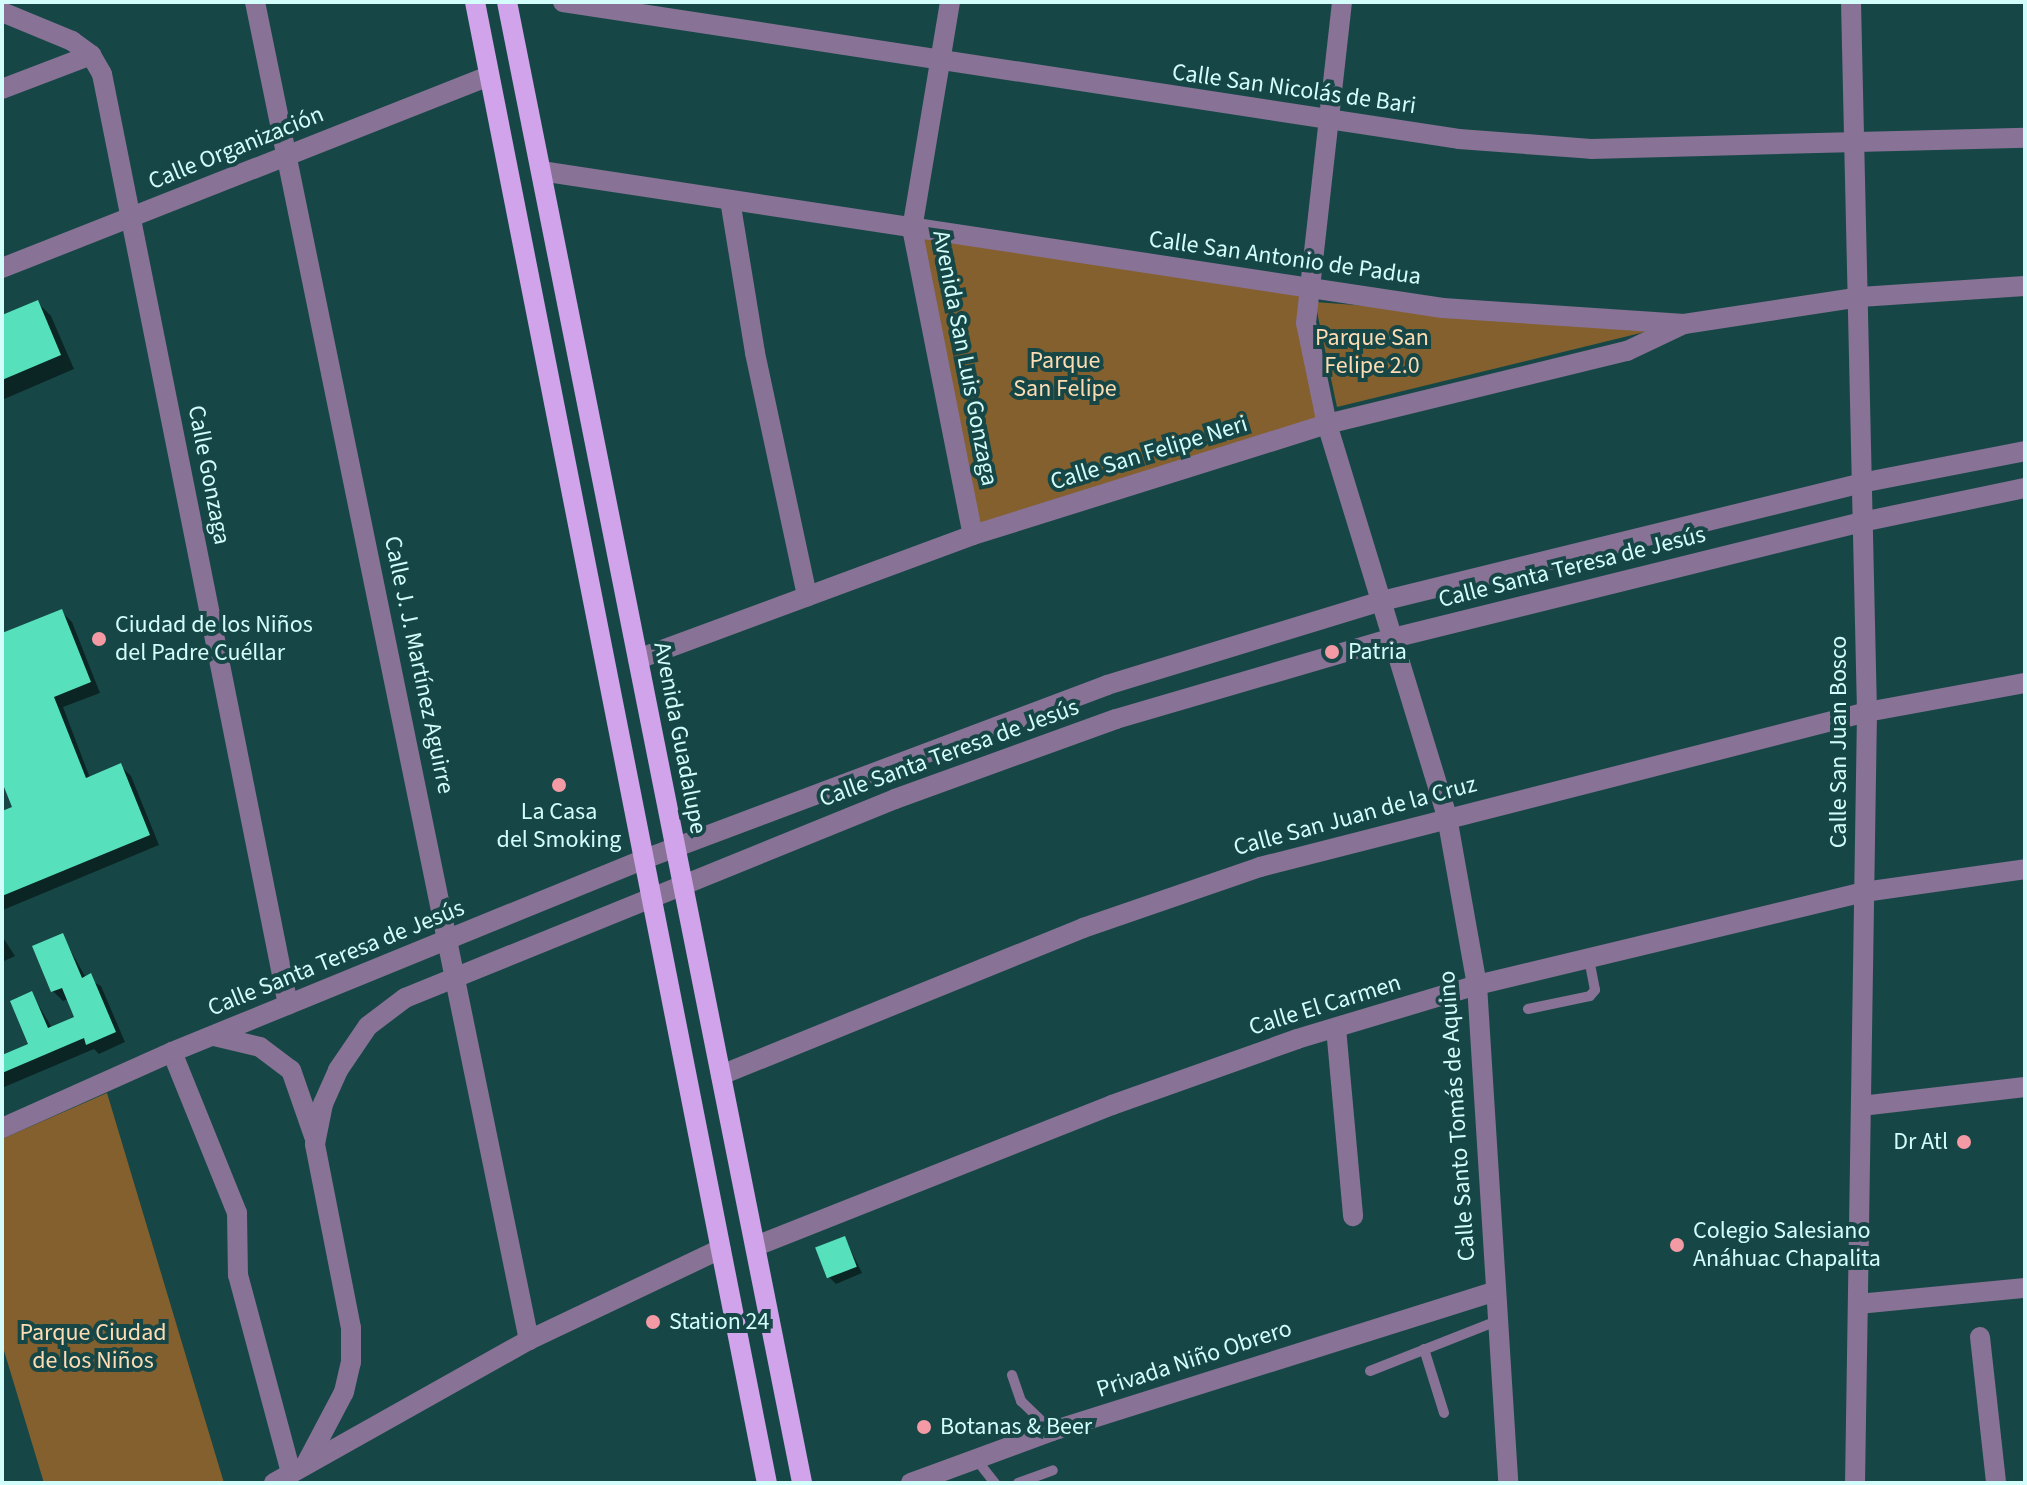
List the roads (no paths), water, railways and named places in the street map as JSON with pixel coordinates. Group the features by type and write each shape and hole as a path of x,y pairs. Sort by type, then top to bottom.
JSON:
{"main road":[{"path":"475,2 767,1483"},
{"name":"Avenida Guadalupe","path":"507,2 802,1483"}],"street":[{"name":"Calle J. J. Martínez Aguirre","path":"255,2 529,1340"},
{"name":"Calle San Nicolás de Bari","path":"563,2 1459,139 1591,149 2025,138"},
{"name":"Avenida San Luis Gonzaga","path":"950,2 912,228 973,535"},
{"name":"Calle Santo Tomás de Aquino","path":"1342,2 1307,288 1307,336 1327,424 1447,817 1477,985 1508,1483"},
{"name":"Calle San Juan Bosco","path":"1851,2 1867,712 1855,1483"},
{"path":"2,12 72,41 91,55"},
{"path":"2,89 91,55"},
{"name":"Calle Gonzaga","path":"91,55 102,74 288,1005"},
{"name":"Calle Organización","path":"2,268 489,76"},
{"name":"Calle San Antonio de Padua","path":"541,171 1443,308 1684,324 1860,297 2025,286"},
{"path":"730,200 755,353 807,596"},
{"name":"Calle San Felipe Neri","path":"638,659 973,535 1327,424 1627,351 1684,324"},
{"name":"Calle Santa Teresa de Jesús","path":"2,1128 172,1052 642,860 1107,685 1382,601 1861,483 2025,451"},
{"name":"Calle Santa Teresa de Jesús","path":"290,1473 344,1392 351,1362 351,1328 315,1144 333,1081 368,1026 405,998 681,884 1116,719 1393,638 1862,522 2025,488"},
{"name":"Calle San Juan de la Cruz","path":"721,1075 1083,928 1260,867 1867,712 2025,683"},
{"name":"Calle El Carmen","path":"756,1246 1112,1105 1336,1028 1477,985 1864,892 2025,869"},
{"path":"1336,1028 1353,1216"},
{"path":"214,1036 260,1047 291,1070 305,1100 315,1144"},
{"path":"172,1052 237,1213 238,1275 290,1473 529,1340 721,1249"},
{"path":"1861,1106 2025,1087"},
{"path":"1858,1304 2025,1288"},
{"name":"Privada Niño Obrero","path":"911,1483 1052,1431 1495,1291"},
{"path":"1980,1337 1996,1483"}],"lane":[{"path":"1528,1009 1590,996 1595,990 1589,958"},
{"path":"1370,1371 1497,1321"},
{"path":"1424,1349 1444,1413"},
{"path":"1012,1375 1021,1401 1052,1431"},
{"path":"976,1459 995,1483"},
{"path":"1018,1483 1053,1470"}],"place":[{"name":"Ciudad de los Niños del Padre Cuéllar","path":"99,639"},
{"name":"Patria","path":"1332,652"},
{"name":"La Casa del Smoking","path":"559,785"},
{"name":"Dr Atl","path":"1964,1142"},
{"name":"Colegio Salesiano Anáhuac Chapalita","path":"1677,1245"},
{"name":"Station 24","path":"653,1322"},
{"name":"Botanas & Beer","path":"924,1427"}],"park label":[{"name":"Parque San Felipe 2.0","path":"1372,352"},
{"name":"Parque San Felipe","path":"1065,375"},
{"name":"Parque Ciudad de los Niños","path":"93,1347"}]}
